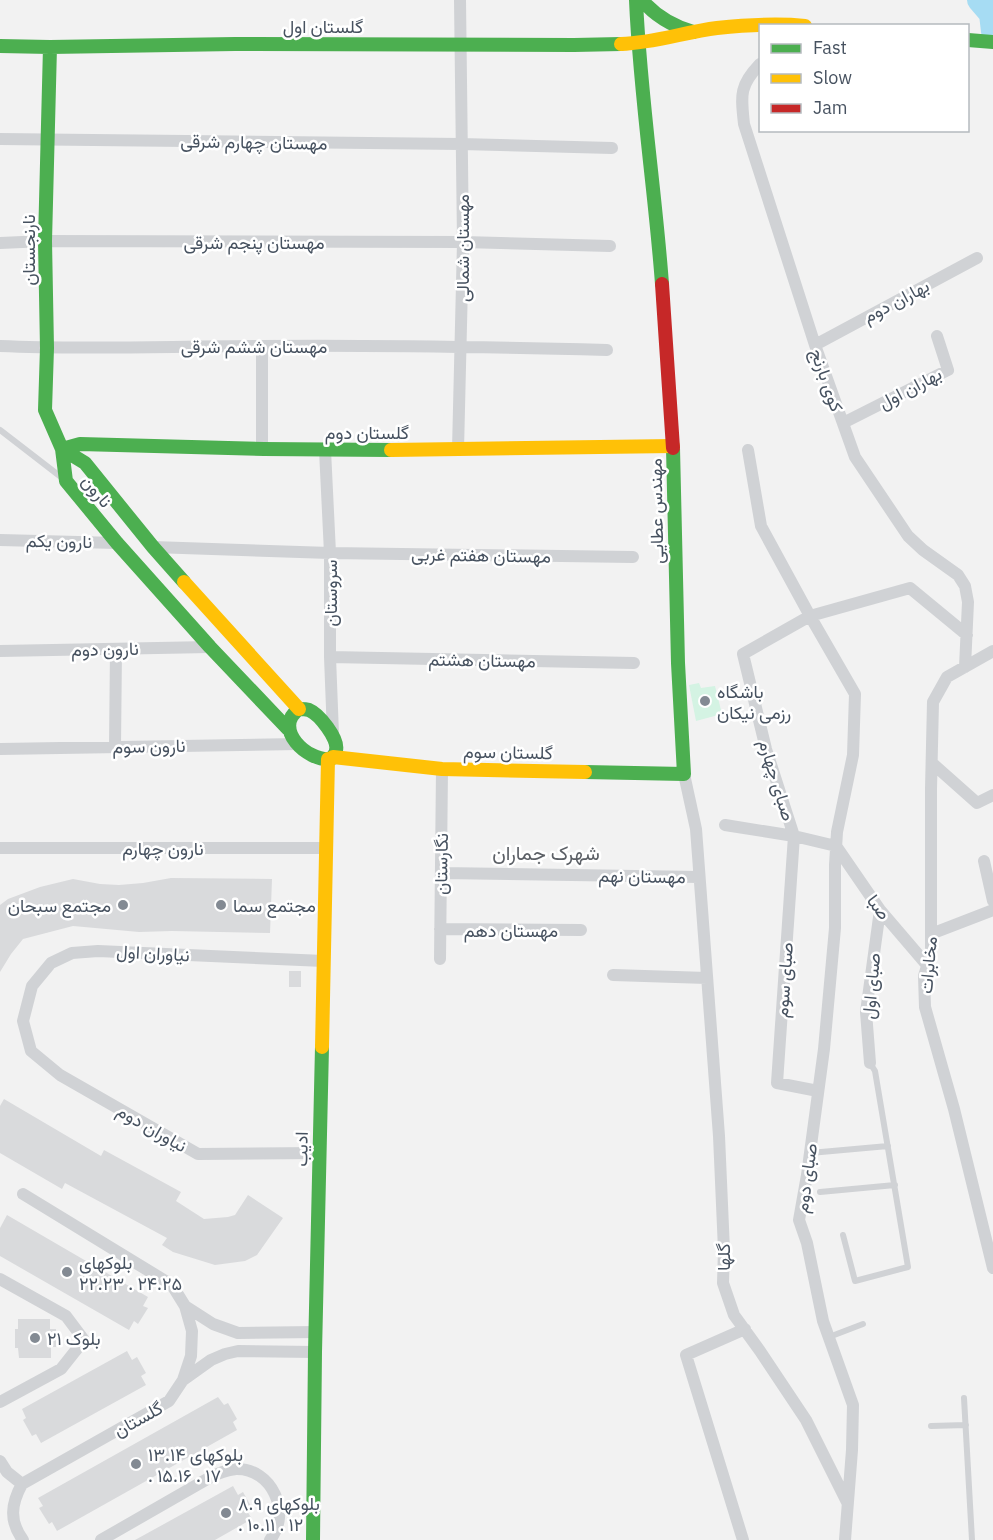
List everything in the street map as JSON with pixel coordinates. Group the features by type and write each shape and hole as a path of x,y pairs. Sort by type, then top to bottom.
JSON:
{"street":[{"name":"مهستان شمالی","path":"459,450 463,242 460,0"},
{"name":"مهندس عطایی","path":"636,0 648,150 659,244 673,446 684,774 696,829 707,978"},
{"path":"642,0 660,18 675,27 693,32"},
{"name":"گلستان اول","path":"2,44 50,47 235,44 574,45 638,43 716,28 759,25"},
{"path":"969,40 993,42"},
{"name":"نارنجستان","path":"50,47 45,241 47,348 45,411 62,449"},
{"name":"کوی بارنج","path":"759,65 750,75 741,96 744,124 815,345 855,457 908,536 923,550 958,575 965,586 969,602 965,667"},
{"name":"مهستان چهارم شرقی","path":"0,140 461,144 612,148"},
{"name":"مهستان پنجم شرقی","path":"0,243 45,241 463,242 610,246"},
{"name":"بهاران دوم","path":"815,345 978,258"},
{"name":"بهاران اول","path":"843,423 948,370 937,336"},
{"name":"مهستان ششم شرقی","path":"0,346 47,348 460,346 607,350"},
{"path":"262,346 262,449"},
{"name":"گلستان دوم","path":"62,449 80,444 325,450 673,446"},
{"name":"نارون","path":"62,449 66,481 117,543 210,647 288,729"},
{"name":"نارون","path":"62,449 85,463 153,547 299,709"},
{"name":"سروستان","path":"325,450 330,553 333,735"},
{"name":"صبای دوم","path":"748,450 761,526 855,694 853,755 837,832 835,928 824,1049 799,1220 807,1243 824,1321 853,1405 845,1540"},
{"name":"نارون یکم","path":"0,540 117,543"},
{"name":"مهستان هفتم غربی","path":"153,547 330,553 633,557"},
{"path":"810,616 910,588 967,635"},
{"name":"صبای چهارم","path":"794,836 766,749 743,654 810,616"},
{"name":"نارون دوم","path":"0,651 210,647"},
{"path":"115,747 116,649"},
{"name":"مخابرات","path":"993,651 947,677 933,702 931,953 924,976 925,1007 954,1109 993,1268"},
{"name":"مهستان هشتم","path":"330,657 634,663"},
{"path":"299,709 313,712 333,735 336,751 330,758 321,760 313,758 298,744 288,729 291,715 299,709"},
{"name":"نارون سوم","path":"0,749 298,744"},
{"name":"گلستان سوم","path":"330,758 442,769 684,774"},
{"name":"ادیب","path":"313,1540 319,1153 330,758"},
{"path":"932,763 978,803 993,795"},
{"name":"نگارستان","path":"440,959 442,769"},
{"path":"724,825 794,836 836,846"},
{"name":"صبای سوم","path":"794,836 777,1083 818,1091"},
{"name":"صبا","path":"836,846 880,910 927,965"},
{"name":"نارون چهارم","path":"0,848 326,848"},
{"path":"984,861 993,902"},
{"name":"مهستان نهم","path":"441,873 699,877"},
{"name":"صبای اول","path":"870,1063 866,1012 880,910"},
{"path":"931,934 993,910"},
{"name":"مهستان دهم","path":"441,929 581,930"},
{"name":"نیاوران اول","path":"23,1021 32,986 51,963 72,953 99,951 324,961"},
{"path":"613,975 707,978"},
{"name":"گلها","path":"707,978 719,1136 724,1250 723,1283 734,1315 806,1420 848,1503"},
{"name":"نیاوران دوم","path":"23,1021 31,1051 60,1075 198,1155 319,1153"},
{"name":"گلستان","path":"22,1484 169,1401 183,1380 191,1356 192,1331 185,1306 172,1285 23,1194"},
{"path":"0,1279 66,1316 84,1340 62,1369 0,1402"},
{"path":"185,1306 213,1324 238,1333 316,1332"},
{"path":"743,1540 686,1355 744,1329"},
{"path":"183,1380 211,1360 238,1351 315,1352"},
{"path":"0,1461 7,1472 22,1484 15,1497 13,1511 15,1525 23,1540"},
{"path":"101,1540 209,1478 223,1471 238,1469 252,1472 265,1480 274,1491 279,1506 280,1520 273,1537"}],"lane":[{"path":"0,430 66,481"},
{"path":"843,1235 855,1281 908,1267 876,1071 870,1063"},
{"path":"810,1153 888,1146"},
{"path":"820,1192 895,1185"},
{"path":"829,1337 863,1324"},
{"path":"964,1398 972,1540"},
{"path":"932,1426 966,1425"}],"green space":[{"name":"باشگاه رزمی نیکان","path":"699,683 701,688 715,686 722,714 696,721 689,685"}],"building":[{"path":"171,878 272,879 270,933 139,932 73,926 23,939 0,972 0,905 8,899 40,887 73,879 119,885"},
{"path":"289,971 301,971 301,987 289,987"},
{"path":"4,1099 101,1156 104,1150 181,1192 176,1201 204,1219 235,1215 248,1195 283,1218 257,1255 245,1261 215,1265 173,1252 162,1245 167,1238 65,1183 62,1189 0,1153 0,1106"},
{"name":"بلوکهای ۲۲.۲۳ . ۲۴.۲۵","path":"7,1215 148,1297 143,1306 148,1308 138,1324 134,1321 129,1330 0,1256 0,1228"},
{"name":"بلوک ۲۱","path":"18,1319 50,1319 50,1329 56,1329 56,1347 51,1347 51,1358 19,1358 18,1348 15,1348 15,1329 18,1329"},
{"path":"127,1351 132,1360 137,1357 146,1373 141,1376 146,1385 41,1443 36,1434 32,1436 23,1420 26,1418 22,1409"},
{"name":"بلوکهای ۱۳.۱۴ . ۱۵.۱۶ . ۱۷","path":"218,1397 224,1405 228,1403 237,1419 233,1422 237,1430 57,1531 52,1522 49,1524 39,1508 43,1506 38,1498"},
{"name":"بلوکهای ۸.۹ . ۱۰.۱۱ . ۱۲","path":"233,1486 238,1495 243,1492 252,1508 247,1511 252,1519 215,1540 135,1540"}],"waterway":[{"path":"979,0 991,14 993,31"}],"traffic: fast":[{"path":"636,0 662,284"},
{"path":"642,0 665,20 693,32"},
{"path":"969,40 993,42"},
{"path":"0,46 621,44"},
{"path":"50,47 45,241 47,348 45,410 62,449 80,444 391,450"},
{"path":"585,772 684,774 678,663 673,448"},
{"path":"184,582 85,463 62,449 66,481 117,543 210,647 288,729"},
{"path":"299,709 313,712 331,734 336,745 336,752 331,759 312,755 296,742 289,725 299,709"},
{"path":"313,1540 322,1047"}],"traffic: slow":[{"path":"621,44 645,42 705,30 759,25"},
{"path":"391,450 673,446"},
{"path":"184,582 299,709"},
{"path":"333,757 442,769 585,772"},
{"path":"322,1047 328,759"}],"traffic: jam":[{"path":"662,284 673,448"}],"place":[{"name":"باشگاه رزمی نیکان","path":"705,701"},
{"name":"مجتمع سبحان","path":"123,905"},
{"name":"مجتمع سما","path":"221,905"},
{"name":"بلوکهای ۲۲.۲۳ . ۲۴.۲۵","path":"67,1272"},
{"name":"بلوک ۲۱","path":"35,1338"},
{"name":"بلوکهای ۱۳.۱۴ . ۱۵.۱۶ . ۱۷","path":"136,1464"},
{"name":"بلوکهای ۸.۹ . ۱۰.۱۱ . ۱۲","path":"226,1513"}],"district":[{"name":"شهرک جماران","path":"546,852"}]}
